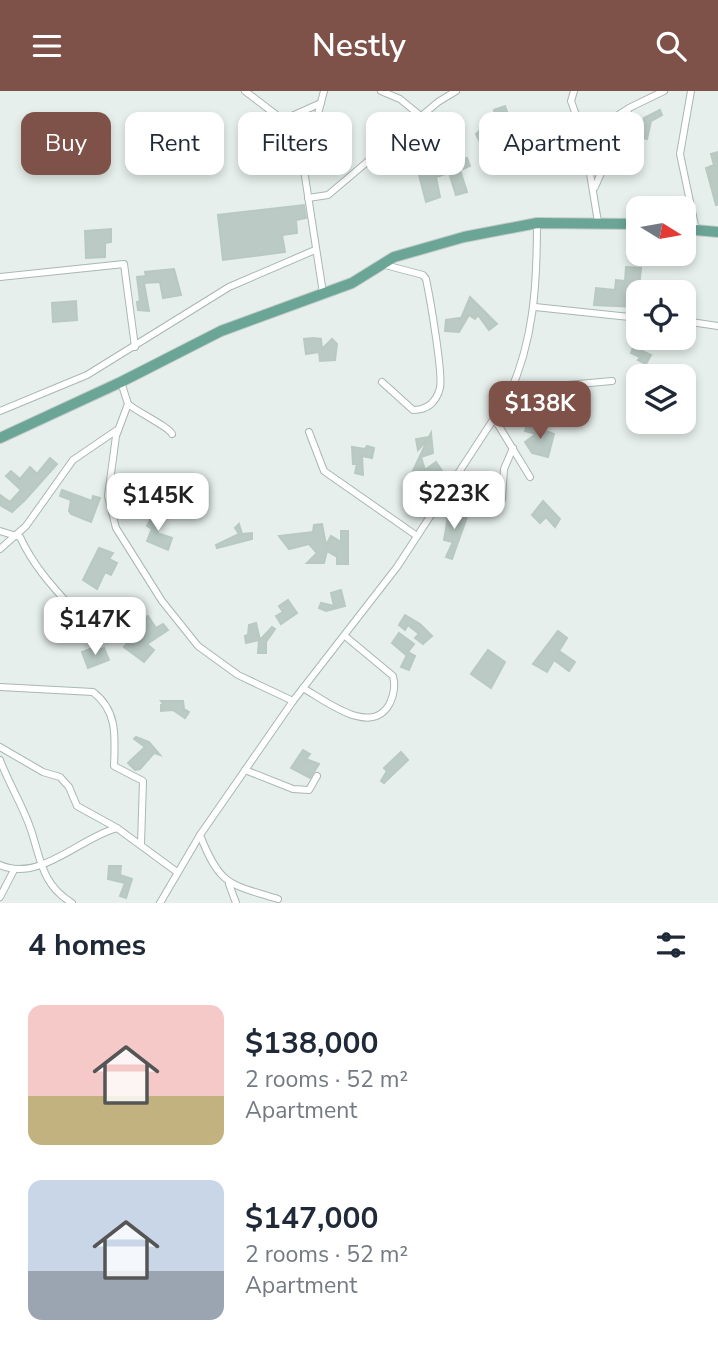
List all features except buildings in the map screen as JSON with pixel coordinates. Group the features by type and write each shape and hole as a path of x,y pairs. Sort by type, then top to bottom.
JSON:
{"main road":[{"path":"0,438 121,382 221,331 323,293 385,265 394,257 537,223 626,223"},
{"path":"696,230 718,232"}],"street":[{"path":"245,91 273,112"},
{"path":"319,112 324,91"},
{"path":"381,91 400,99 416,112"},
{"path":"429,112 456,91"},
{"path":"574,91 571,101 575,112"},
{"path":"623,112 664,91"},
{"path":"686,196 680,154 691,91"},
{"path":"301,112 321,103"},
{"path":"594,188 629,108"},
{"path":"308,198 328,195 366,163"},
{"path":"305,175 323,293"},
{"path":"591,175 598,222"},
{"path":"160,903 200,835 293,701 345,636 417,536 512,390 527,345 534,307 537,223"},
{"path":"0,411 87,375 229,287 315,250"},
{"path":"0,277 124,264 135,347"},
{"path":"382,382 403,404 413,410 424,410 432,404 440,387 426,279 423,275 385,265"},
{"path":"534,307 626,317"},
{"path":"696,323 718,326"},
{"path":"512,390 612,381"},
{"path":"121,382 128,404 143,417 167,428 172,434"},
{"path":"128,404 118,429 108,503 116,528 181,627 198,646 238,675 293,701"},
{"path":"494,418 530,477"},
{"path":"0,549 16,536 73,460 118,429"},
{"path":"309,432 324,471 417,536"},
{"path":"502,499 504,469 513,448"},
{"path":"0,531 20,537 44,577 71,607"},
{"path":"303,688 355,716 375,718 387,708 394,695 393,676 345,636"},
{"path":"0,687 93,692 104,700 114,724 114,766 143,781 141,844"},
{"path":"0,747 43,772 60,777 69,787 77,806 117,828 177,872"},
{"path":"0,760 10,788 31,828 44,877 55,891 72,903"},
{"path":"245,771 299,790 309,790 317,776"},
{"path":"0,865 13,870 39,864 117,828"},
{"path":"200,835 212,865 229,884 236,903"},
{"path":"0,897 13,870"},
{"path":"229,884 278,899"}]}
